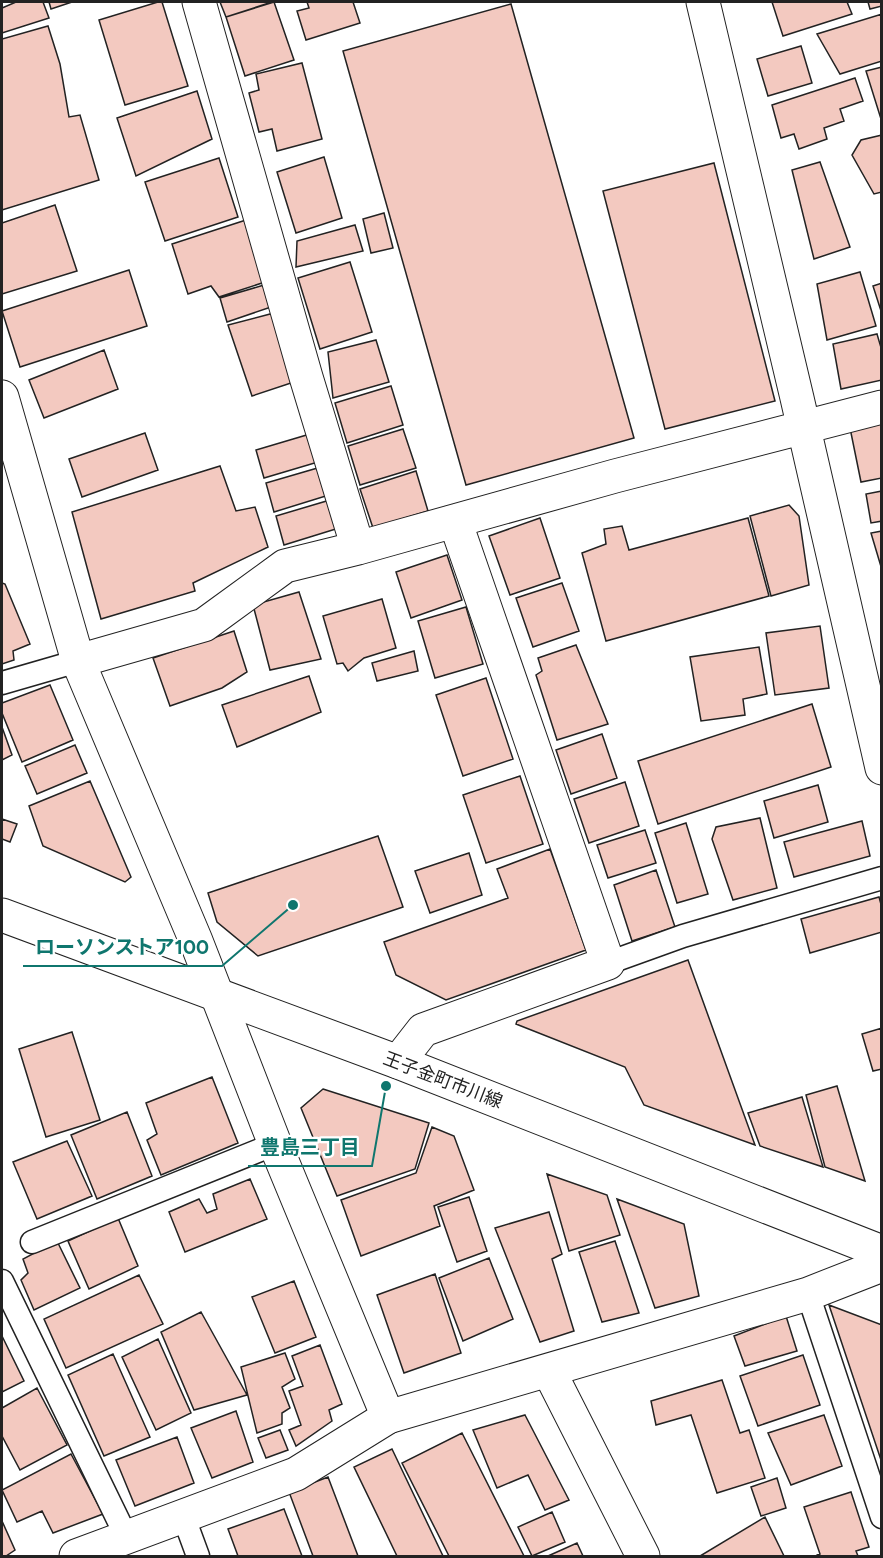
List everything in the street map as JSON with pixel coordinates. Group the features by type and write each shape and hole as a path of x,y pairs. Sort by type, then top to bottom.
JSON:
{"street":[{"path":"199,2 306,377 358,548"},
{"path":"703,2 804,426 882,768"},
{"path":"2,402 78,661 218,996 275,1144 388,1417"},
{"path":"78,661 204,625 285,566 882,407"},
{"path":"398,1062 423,1030 608,963 455,521"},
{"name":"王子金町市川線","path":"2,915 398,1062 882,1252"},
{"path":"76,1557 126,1536 184,1518 296,1474 388,1417 808,1294 882,1265"},
{"path":"549,1371 644,1557"}],"lane":[{"path":"2,683 78,661"},
{"path":"608,963 683,936 882,878"},
{"path":"32,1242 275,1144"},
{"path":"2,1281 126,1536"},
{"path":"808,1294 882,1517"},
{"path":"184,1518 198,1557"}],"building":[{"path":"16,2 43,2 49,18 2,33 2,8"},
{"path":"49,2 72,2 51,9"},
{"path":"162,2 188,86 125,105 99,20"},
{"path":"220,2 272,2 226,17"},
{"path":"274,2 294,60 245,76 226,17"},
{"path":"307,2 353,2 360,23 306,40 297,11 309,8"},
{"path":"772,2 847,2 852,14 783,36"},
{"path":"868,2 882,2 882,6 870,9"},
{"path":"511,4 634,438 466,485 343,51"},
{"path":"882,14 882,61 840,74 817,34"},
{"path":"48,26 60,64 69,117 80,115 99,180 2,210 2,39"},
{"path":"801,46 812,83 768,96 757,59"},
{"path":"302,63 322,139 277,151 272,129 259,132 249,93 259,90 256,74"},
{"path":"882,67 882,119 881,119 866,71"},
{"path":"855,78 863,101 840,109 844,121 824,128 827,139 799,149 794,134 781,138 772,105"},
{"path":"197,91 212,139 136,176 117,118"},
{"path":"882,135 882,192 874,194 852,155 861,140"},
{"path":"324,157 342,218 296,233 277,172"},
{"path":"219,158 238,217 165,241 145,182"},
{"path":"820,162 850,247 814,259 792,170"},
{"path":"714,163 775,401 665,429 603,191"},
{"path":"55,205 77,271 2,294 2,223"},
{"path":"384,213 393,248 371,253 363,219"},
{"path":"246,220 265,282 219,297 211,286 188,294 172,244"},
{"path":"355,225 363,251 296,267 297,241"},
{"path":"350,262 372,332 320,349 298,278"},
{"path":"129,270 147,326 20,367 2,311"},
{"path":"860,272 876,326 827,340 817,284"},
{"path":"882,283 882,314 873,286"},
{"path":"264,285 271,307 227,322 220,298"},
{"path":"274,313 294,382 252,396 228,325"},
{"path":"877,334 882,351 882,380 841,389 833,344"},
{"path":"376,340 389,382 333,398 328,352"},
{"path":"104,350 118,389 44,418 29,380"},
{"path":"391,386 403,425 347,443 335,403"},
{"path":"882,420 882,478 861,482 850,428"},
{"path":"403,429 416,468 360,485 348,446"},
{"path":"145,433 158,470 82,497 69,459"},
{"path":"310,434 318,462 264,478 256,450"},
{"path":"220,466 236,511 255,507 268,547 193,583 195,591 101,619 72,512"},
{"path":"321,467 329,495 274,512 266,483"},
{"path":"416,471 428,511 373,528 360,489"},
{"path":"882,491 882,521 871,523 866,494"},
{"path":"330,500 339,528 284,545 276,516"},
{"path":"789,505 799,516 809,585 771,596 750,516"},
{"path":"540,518 560,578 510,595 489,536"},
{"path":"748,518 769,596 606,641 582,553 606,544 604,529 622,526 629,550"},
{"path":"882,531 882,570 871,533"},
{"path":"447,555 462,600 411,618 396,572"},
{"path":"2,583 5,584 30,644 13,651 14,660 2,664"},
{"path":"562,583 579,631 533,647 516,598"},
{"path":"299,592 321,659 270,670 253,605"},
{"path":"382,599 396,648 364,658 348,671 343,663 337,664 323,616"},
{"path":"466,607 483,664 435,678 418,621"},
{"path":"820,626 829,688 775,695 766,633"},
{"path":"234,631 247,672 222,688 170,706 153,658"},
{"path":"576,645 608,724 557,740 536,675 542,671 538,658"},
{"path":"759,647 767,694 743,699 745,715 701,721 690,657"},
{"path":"414,651 418,671 377,681 372,663"},
{"path":"309,676 321,712 237,747 222,705"},
{"path":"486,678 513,759 463,776 436,695"},
{"path":"50,685 73,740 22,762 2,713 2,703"},
{"path":"812,704 831,767 658,824 638,761"},
{"path":"2,727 12,755 2,760"},
{"path":"602,734 617,778 571,794 556,750"},
{"path":"75,745 87,773 37,794 25,766"},
{"path":"520,776 543,844 486,863 463,795"},
{"path":"90,781 131,877 125,882 43,846 29,806"},
{"path":"625,782 639,826 589,843 574,799"},
{"path":"818,785 828,822 774,838 764,801"},
{"path":"760,818 777,888 733,900 712,839 716,827"},
{"path":"2,819 17,824 10,842 2,839"},
{"path":"862,821 870,856 794,877 784,842"},
{"path":"686,823 708,894 677,903 655,833"},
{"path":"645,830 656,863 608,878 597,845"},
{"path":"378,836 403,907 258,956 217,922 208,893"},
{"path":"550,849 586,950 446,1000 396,975 384,942 508,898 497,869"},
{"path":"469,853 482,895 430,913 415,871"},
{"path":"656,870 675,927 632,941 614,885"},
{"path":"879,897 882,908 882,932 810,953 801,919"},
{"path":"688,960 755,1145 644,1105 625,1067 516,1024 517,1021"},
{"path":"882,1028 882,1069 873,1071 862,1034"},
{"path":"72,1032 100,1120 46,1137 19,1049"},
{"path":"212,1077 238,1143 161,1175 147,1140 157,1134 146,1103"},
{"path":"837,1086 865,1181 825,1167 806,1095"},
{"path":"323,1089 429,1123 415,1169 337,1196 301,1108"},
{"path":"802,1097 823,1167 760,1146 748,1113"},
{"path":"127,1112 152,1176 97,1199 71,1135"},
{"path":"432,1127 454,1136 474,1190 434,1206 440,1226 361,1256 341,1200 416,1173"},
{"path":"67,1141 92,1196 37,1219 13,1162"},
{"path":"547,1174 607,1195 620,1235 569,1251"},
{"path":"250,1179 267,1219 185,1252 169,1212 199,1199 207,1213 217,1209 213,1194"},
{"path":"469,1197 487,1251 457,1262 438,1207"},
{"path":"617,1199 684,1224 699,1296 655,1308"},
{"path":"549,1212 562,1254 552,1259 574,1331 540,1342 495,1228"},
{"path":"118,1218 138,1266 89,1289 68,1241"},
{"path":"57,1241 80,1288 34,1310 21,1280 28,1273 23,1259"},
{"path":"615,1241 639,1313 602,1322 579,1252"},
{"path":"489,1258 513,1319 463,1341 439,1278"},
{"path":"435,1274 461,1353 404,1373 377,1295"},
{"path":"139,1275 163,1324 66,1368 44,1319"},
{"path":"294,1281 316,1337 275,1353 252,1297"},
{"path":"829,1305 882,1325 882,1463"},
{"path":"201,1312 247,1395 194,1410 161,1332"},
{"path":"786,1316 797,1351 745,1366 734,1336"},
{"path":"2,1336 24,1381 2,1392"},
{"path":"158,1339 191,1413 156,1430 122,1357"},
{"path":"320,1345 342,1404 329,1410 332,1421 296,1446 289,1430 301,1425 289,1391 303,1386 292,1356"},
{"path":"285,1353 295,1379 282,1387 290,1408 282,1413 282,1424 257,1433 241,1367"},
{"path":"113,1354 150,1437 104,1456 68,1375"},
{"path":"803,1355 820,1405 758,1426 740,1376"},
{"path":"722,1380 740,1433 749,1430 765,1478 717,1493 691,1415 656,1425 651,1401"},
{"path":"37,1388 67,1445 20,1470 2,1436 2,1408"},
{"path":"236,1411 253,1462 212,1478 191,1428"},
{"path":"525,1415 569,1500 545,1510 528,1475 497,1488 473,1430"},
{"path":"824,1415 842,1466 791,1485 768,1433"},
{"path":"280,1430 288,1450 266,1458 258,1438"},
{"path":"462,1433 524,1556 449,1556 402,1463"},
{"path":"177,1437 194,1483 135,1506 116,1460"},
{"path":"392,1449 443,1556 397,1556 354,1467"},
{"path":"71,1454 103,1514 53,1533 42,1511 17,1522 2,1490"},
{"path":"328,1477 358,1556 313,1556 289,1492"},
{"path":"777,1478 786,1508 761,1516 751,1487"},
{"path":"851,1492 869,1547 856,1551 858,1556 817,1556 820,1554 804,1507"},
{"path":"284,1509 302,1556 238,1556 228,1529"},
{"path":"552,1512 565,1542 532,1556 518,1527"},
{"path":"765,1517 784,1556 700,1556"},
{"path":"2,1521 15,1550 6,1556 2,1556"},
{"path":"577,1543 583,1556 548,1556"}],"place":[{"name":"ローソンストア100","path":"293,905"},
{"name":"豊島三丁目","path":"386,1086"}]}
